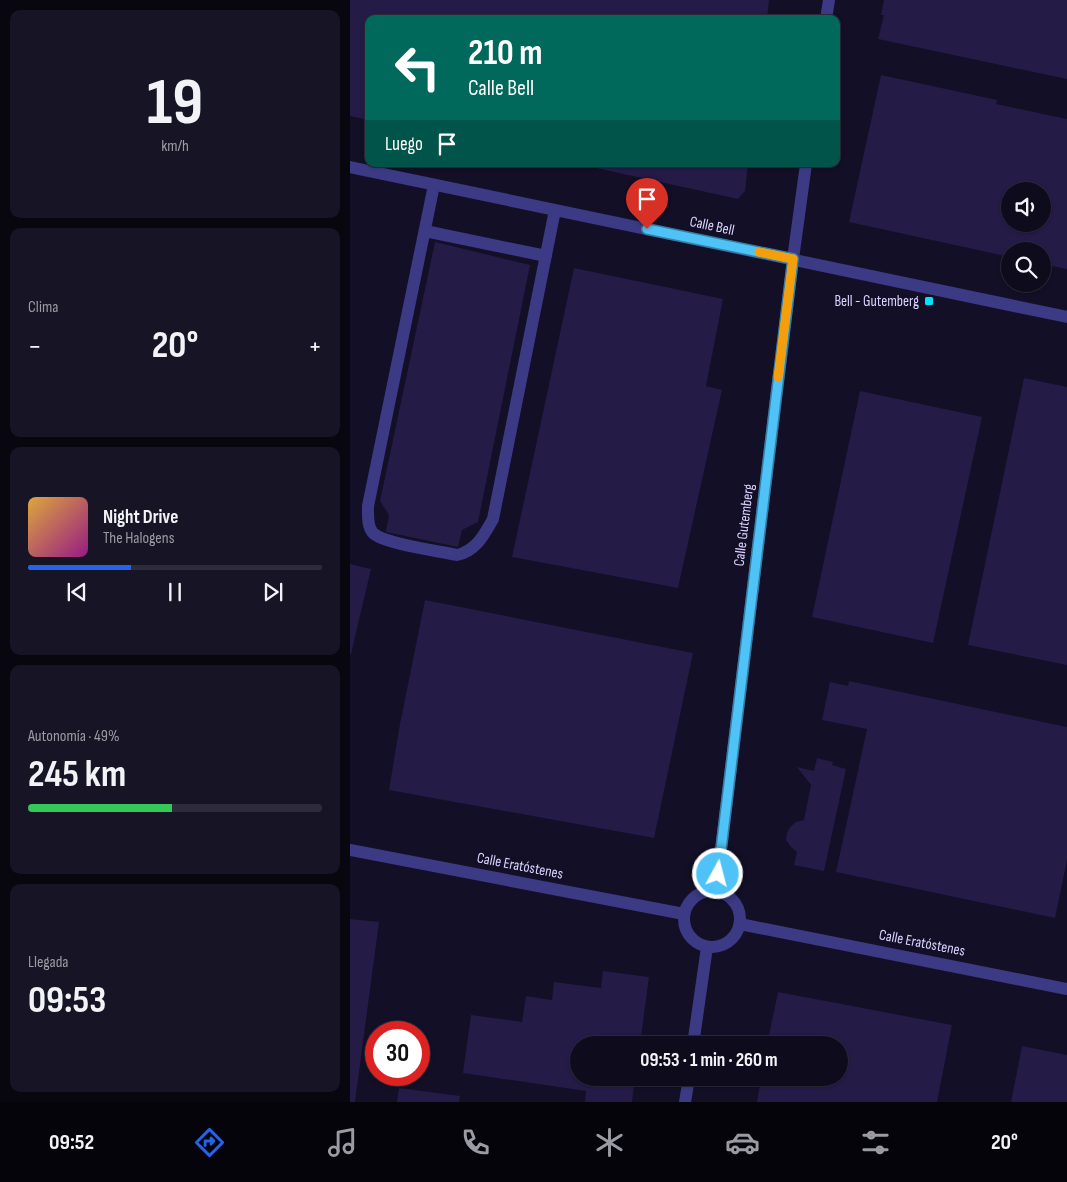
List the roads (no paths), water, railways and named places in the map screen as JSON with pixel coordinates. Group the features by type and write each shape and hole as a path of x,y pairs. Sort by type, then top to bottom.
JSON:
{"street":[{"path":"827,15 829,0"},
{"name":"Calle Bell","path":"350,167 1067,317"},
{"name":"Calle Gutemberg","path":"716,891 806,167"},
{"path":"434,186 368,506 368,520 372,532 383,540 457,555 467,553 479,542 493,519 555,210"},
{"path":"424,231 546,256"},
{"name":"Calle Eratóstenes","path":"350,850 684,914"},
{"path":"706,891 716,891 732,899 740,915 740,924 738,932 725,945 707,947 698,944 690,938 685,930 683,920 689,901 706,891"},
{"name":"Calle Eratóstenes","path":"740,924 1067,989"},
{"path":"694,1036 707,947"},
{"path":"685,1102 687,1086"}],"place":[{"name":"Bell - Gutemberg","path":"929,301"}]}
